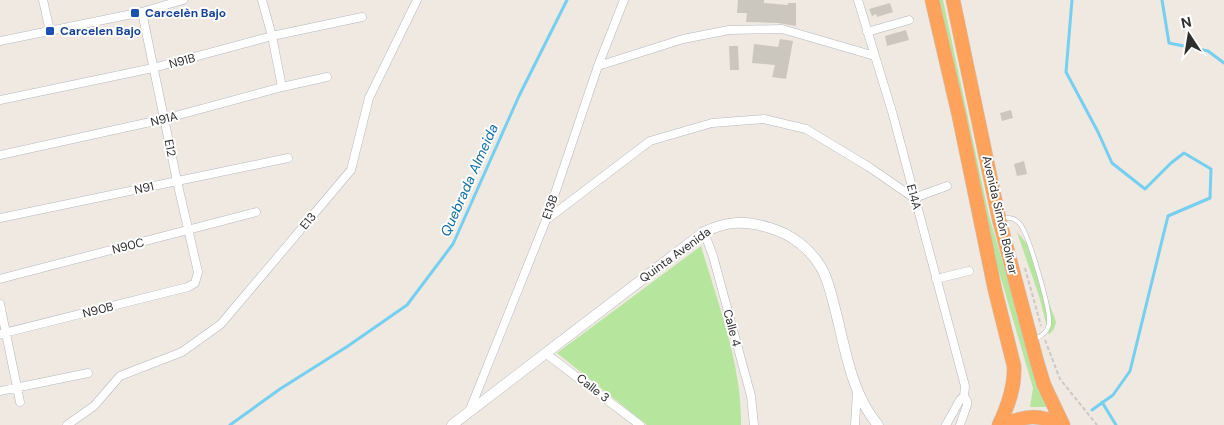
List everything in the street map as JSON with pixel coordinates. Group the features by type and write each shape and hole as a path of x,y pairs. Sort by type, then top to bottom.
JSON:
{"highway":[{"name":"Avenida Simón Bolívar","path":"932,0 959,116 995,290 1014,366 1015,378 1009,405 999,425"},
{"name":"Avenida Simón Bolívar","path":"953,0 999,219 1038,338 1044,385 1061,425"},
{"name":"Avenida Simón Bolívar","path":"1005,425 1020,418 1035,416 1050,419 1061,425"}],"street":[{"path":"43,0 50,31"},
{"path":"0,41 142,12 183,0"},
{"path":"262,0 272,36 282,87"},
{"name":"E13","path":"67,425 94,406 120,376 182,352 222,324 351,170 369,98 417,0"},
{"name":"E13B","path":"469,412 546,220 598,66 624,0"},
{"name":"E14A","path":"858,0 893,115 965,386 964,396 967,405 960,425"},
{"name":"E12","path":"142,12 198,272 195,283"},
{"name":"N91B","path":"0,100 153,68 272,36 362,17"},
{"path":"867,32 909,20"},
{"path":"598,66 683,39 729,30 782,29 875,56"},
{"name":"N91A","path":"0,155 164,119 282,87 327,77"},
{"path":"546,220 650,141 712,123 747,120 764,119 806,129 869,166 914,198 947,186"},
{"name":"N91","path":"0,218 288,158"},
{"name":"N90C","path":"0,278 256,212"},
{"name":"Quinta Avenida","path":"452,425 704,232 724,223 736,222 760,225 785,232 812,254 821,266 857,391 867,411 878,425"},
{"name":"Calle 4","path":"704,232 713,256 751,396 754,425"},
{"path":"936,279 969,271"},
{"name":"N90B","path":"3,333 188,287 195,283"},
{"path":"0,304 3,333 20,402"},
{"name":"Calle 3","path":"545,352 640,425"},
{"path":"0,391 88,373"},
{"path":"854,425 857,391"},
{"path":"946,425 964,396"}],"lane":[{"path":"999,219 1009,217 1016,221 1021,225 1027,238 1048,310 1049,325 1038,338"}],"path":[{"path":"1025,268 1038,338 1060,379 1097,425"}],"green space":[{"path":"937,0 943,0 989,216 1015,304 1055,407 1030,407 1033,388 983,217"},
{"path":"1017,232 1028,245 1056,322 1054,329 1049,335 1039,296"},
{"path":"701,246 728,334 738,379 741,425 647,425 557,353"}],"building":[{"path":"738,0 764,0 764,3 788,5 788,3 796,3 796,26 778,23 746,22 747,13 737,13"},
{"path":"890,3 893,12 877,17 876,14 872,16 869,9"},
{"path":"906,30 909,40 887,46 885,36"},
{"path":"780,39 793,41 786,79 772,77 775,65 752,63 754,44 778,47"},
{"path":"729,46 738,46 739,70 730,70"},
{"path":"1011,110 1013,118 1002,121 1000,113"},
{"path":"1024,161 1027,174 1017,176 1014,164"}],"waterway":[{"name":"Quebrada Almeida","path":"230,425 280,389 348,346 407,305 453,244 519,96 567,0"},
{"path":"1072,0 1066,72 1112,163 1145,189 1184,153 1211,169 1210,198 1168,216 1130,371 1113,395 1092,410"},
{"path":"1162,0 1169,43 1208,51 1224,63"},
{"path":"1102,402 1116,425"}],"place":[{"name":"Carcelèn Bajo","path":"135,13"},
{"name":"Carcelen Bajo","path":"50,31"}]}
